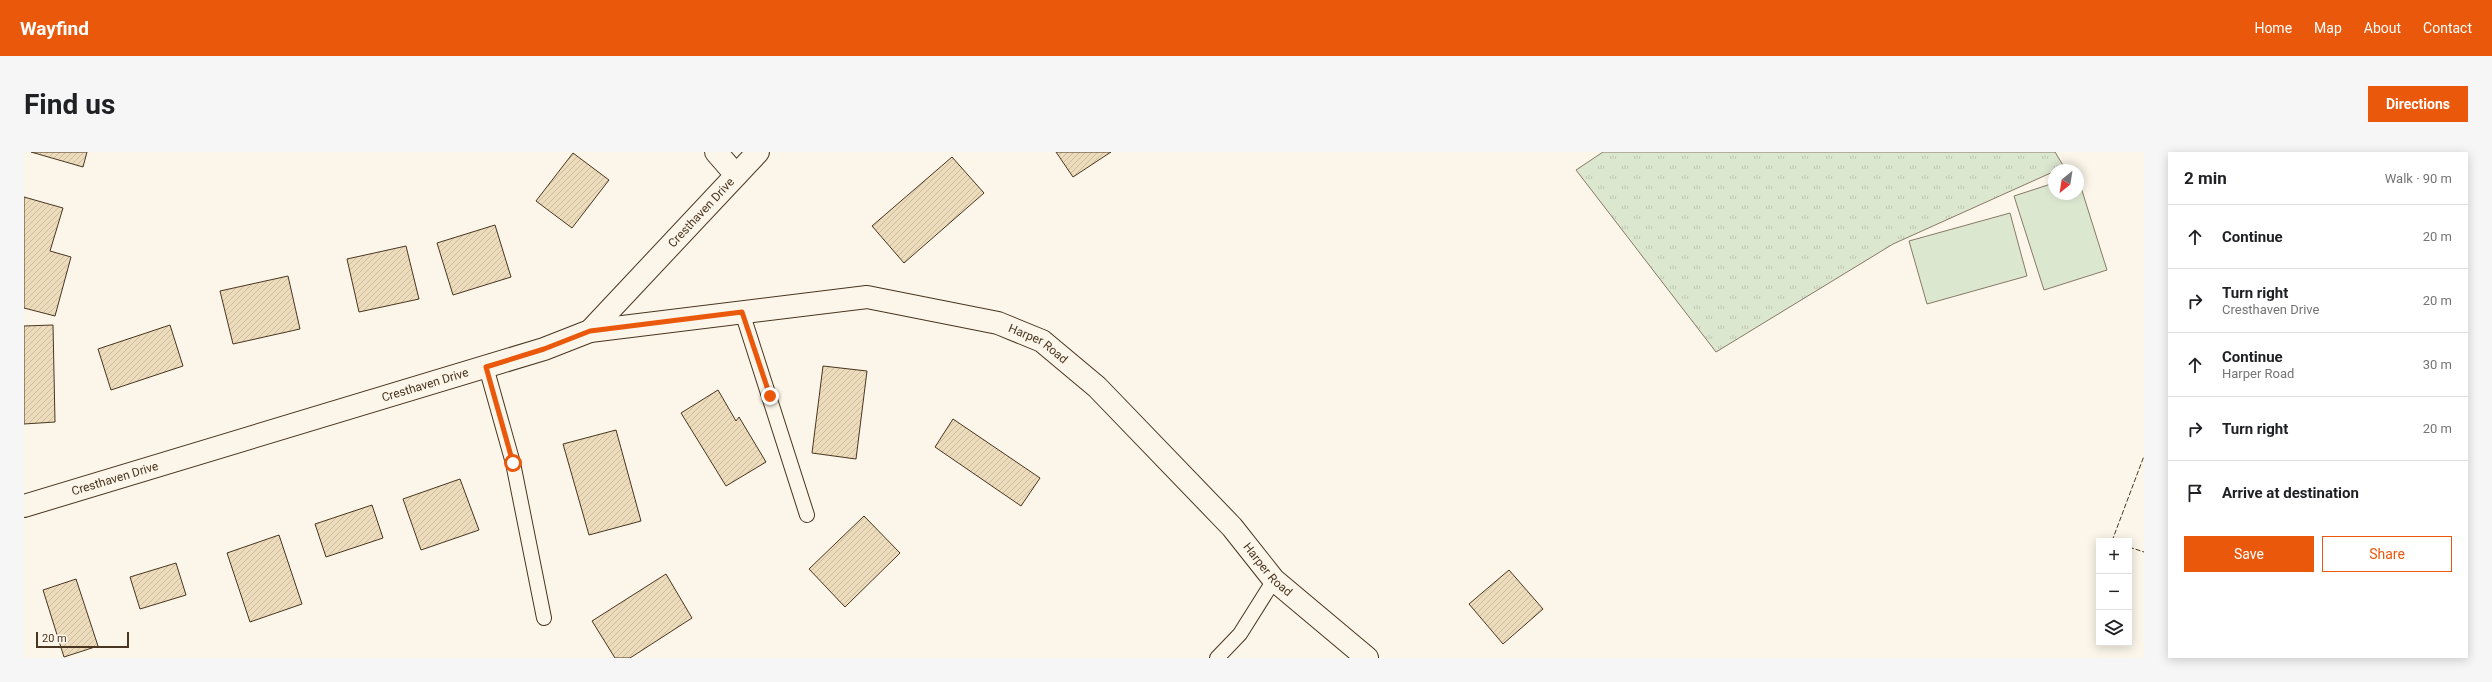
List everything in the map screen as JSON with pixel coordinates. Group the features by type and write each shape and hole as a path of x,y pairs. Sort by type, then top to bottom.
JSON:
{"street":[{"path":"716,152 736,175"},
{"name":"Cresthaven Drive","path":"24,506 486,367 544,349 590,331 758,152"},
{"name":"Harper Road","path":"590,331 867,297 998,323 1042,341 1102,393 1232,527 1274,580 1367,658"}],"lane":[{"path":"742,312 807,515"},
{"path":"486,367 513,463 544,618"},
{"path":"1217,658 1240,634 1274,580"}],"green space":[{"path":"1603,152 2055,152 2062,164 2048,164 2048,174 1893,244 1716,352 1576,170"},
{"path":"2048,185 2048,200 2084,200 2084,197 2107,270 2044,290 2014,196"},
{"path":"2010,213 2027,276 1927,304 1909,241"}],"building":[{"path":"31,152 87,152 83,167"},
{"path":"1056,152 1111,152 1073,177"},
{"path":"573,153 609,180 572,228 536,201"},
{"path":"952,157 984,193 904,263 872,226"},
{"path":"24,197 63,208 50,251 71,257 55,316 24,308"},
{"path":"495,225 511,277 453,295 437,243"},
{"path":"406,246 419,299 359,312 347,259"},
{"path":"288,276 300,329 233,344 220,291"},
{"path":"53,325 55,422 24,424 24,326"},
{"path":"170,325 183,366 111,390 98,349"},
{"path":"823,366 867,371 856,459 812,453"},
{"path":"718,390 736,421 739,417 766,462 726,486 681,413"},
{"path":"953,419 1040,478 1021,506 935,447"},
{"path":"616,430 641,521 589,535 563,444"},
{"path":"460,479 479,530 421,550 403,499"},
{"path":"372,505 383,538 326,557 315,524"},
{"path":"864,516 900,553 845,607 809,569"},
{"path":"279,535 302,604 250,622 227,553"},
{"path":"176,563 186,595 140,609 130,577"},
{"path":"1509,570 1543,609 1503,644 1469,604"},
{"path":"666,574 692,618 630,658 615,658 592,621"},
{"path":"76,579 98,646 64,657 43,590"}],"fence":[{"path":"2113,538 2144,456"},
{"path":"2132,548 2144,552"}],"route":[{"path":"513,463 486,367 544,349 590,331 742,312 770,396"}]}
